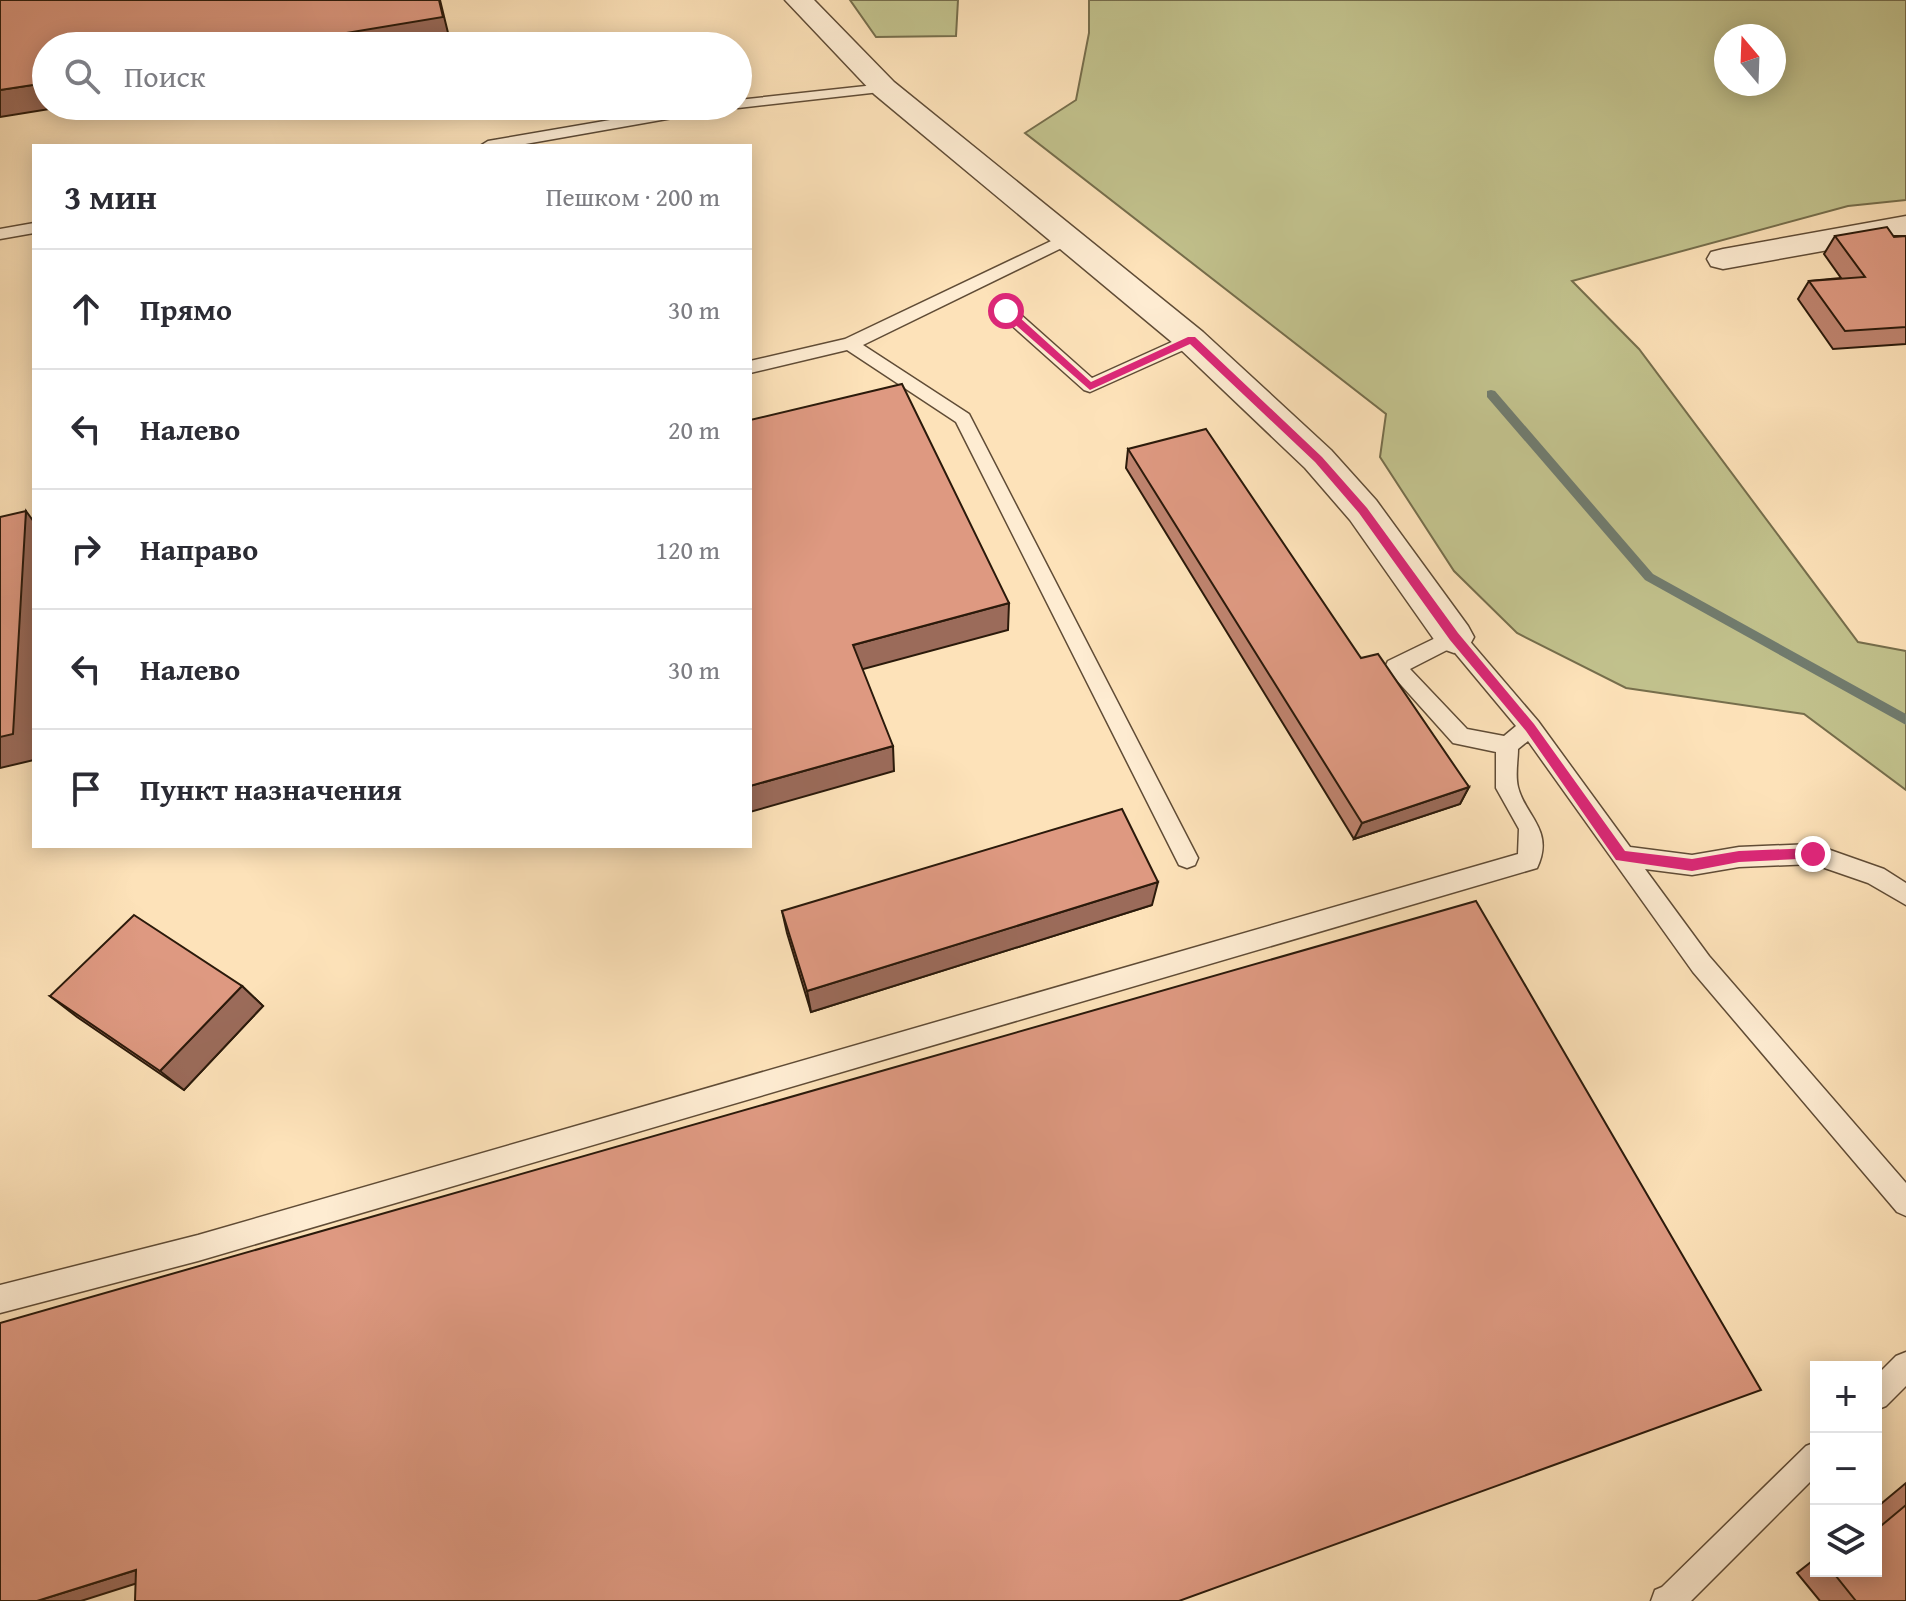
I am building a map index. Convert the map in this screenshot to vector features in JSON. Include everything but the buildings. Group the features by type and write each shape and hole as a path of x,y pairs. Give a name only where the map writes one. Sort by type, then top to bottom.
{"street":[{"path":"799,0 884,88 1191,340 1318,459 1363,510 1454,637"},
{"path":"1723,259 1906,226"}],"lane":[{"path":"752,102 884,88"},
{"path":"500,144 638,120"},
{"path":"0,234 32,228"},
{"path":"752,367 850,344 1068,238"},
{"path":"1006,311 1090,386 1191,340"},
{"path":"850,344 963,418 1187,858"},
{"path":"1530,727 1507,745 1461,737 1395,667 1454,637 1530,727 1701,964 1906,1203"},
{"path":"0,1299 213,1244 1529,861 1530,828 1507,788 1507,745"},
{"path":"1621,856 1692,865 1739,857 1813,854 1876,876 1906,895"},
{"path":"1882,1390 1906,1366"},
{"path":"1671,1600 1810,1462"}],"green space":[{"path":"850,0 958,0 956,36 876,37"},
{"path":"1089,0 1906,0 1906,200 1848,206 1572,281 1639,349 1858,642 1906,651 1906,790 1804,714 1626,688 1517,633 1454,571 1380,457 1386,414 1025,133 1076,100 1089,33"}],"waterway":[{"path":"1491,394 1649,577 1906,720"}],"route":[{"path":"1006,311 1090,386 1191,340 1318,459 1363,510 1454,637 1530,727 1621,856 1692,865 1739,857 1813,854"}]}
